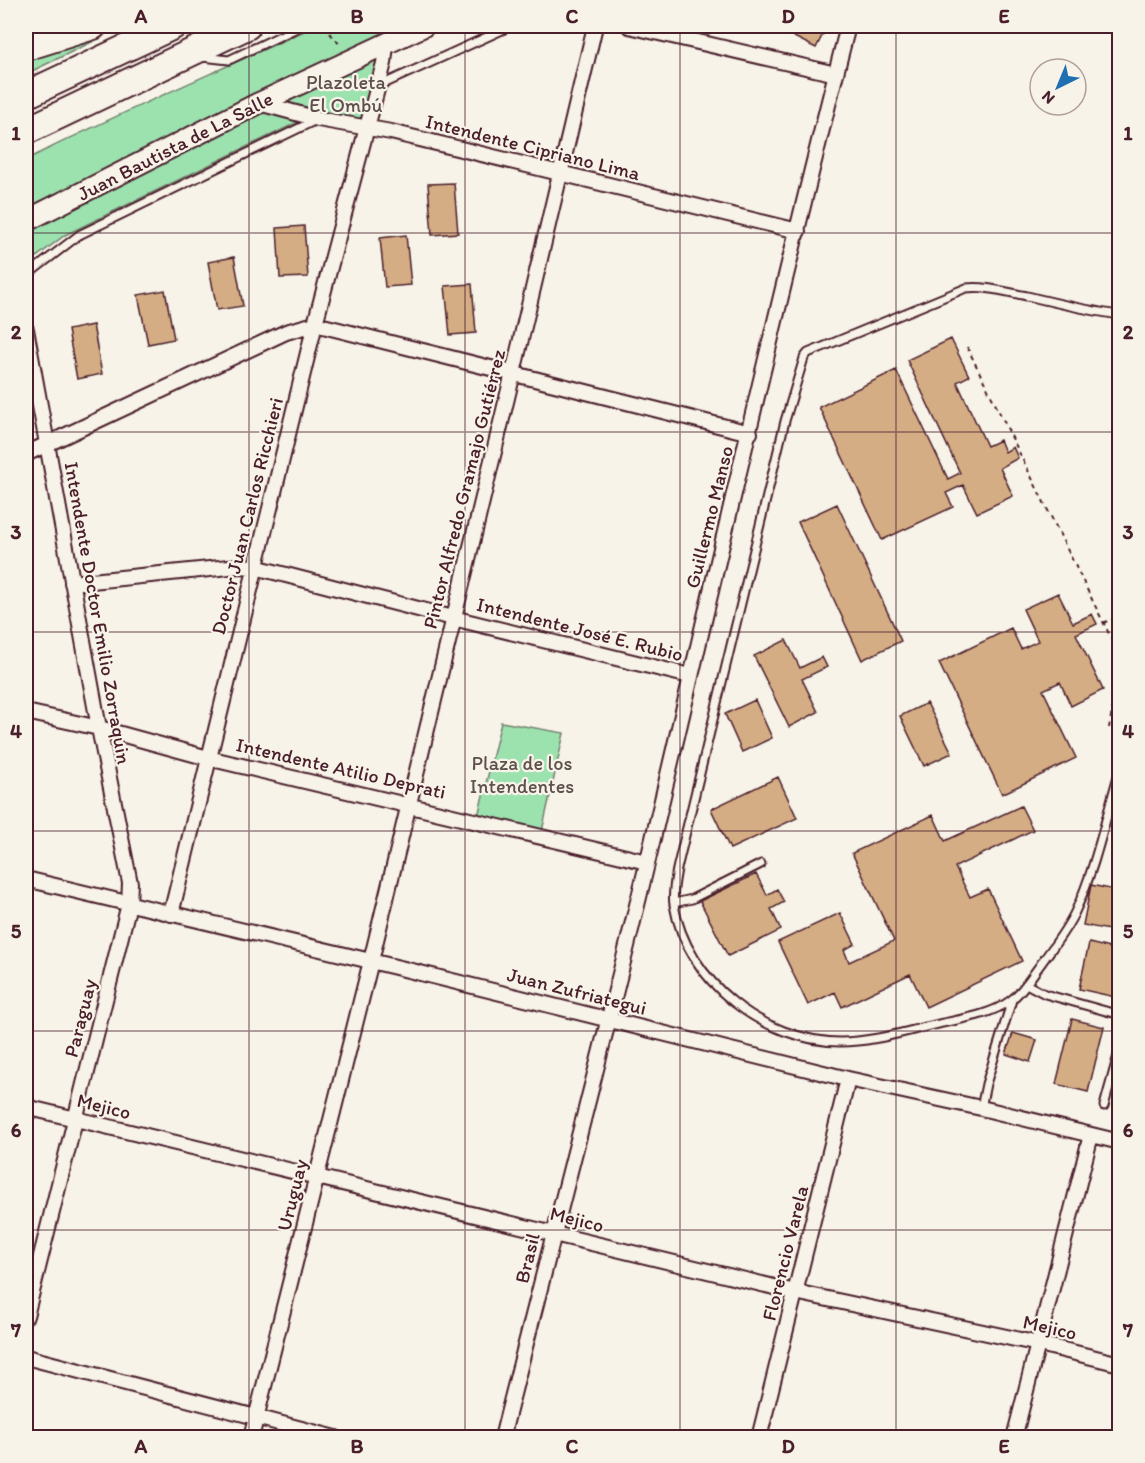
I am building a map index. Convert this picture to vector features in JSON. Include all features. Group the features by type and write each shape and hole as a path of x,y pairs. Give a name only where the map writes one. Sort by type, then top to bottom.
{"highway":[{"path":"26,47 93,26"},
{"path":"26,95 173,26"},
{"path":"29,130 248,26"}],"street":[{"name":"Juan Bautista de La Salle","path":"26,220 259,104 424,26"},
{"name":"Pintor Alfredo Gramajo Gutiérrez","path":"371,961 595,26"},
{"path":"629,26 836,74"},
{"name":"Guillermo Manso","path":"609,1019 690,676 849,26"},
{"name":"Doctor Juan Carlos Ricchieri","path":"171,914 315,324 384,63 386,44"},
{"name":"Intendente Cipriano Lima","path":"259,104 391,132 798,231"},
{"path":"26,454 286,332 315,324 750,433"},
{"name":"Intendente Doctor Emilio Zorraquin","path":"26,328 99,728 130,883 129,904"},
{"name":"Intendente José E. Rubio","path":"72,583 239,566 255,567 690,676"},
{"name":"Intendente Atilio Deprati","path":"26,712 99,728 208,758 647,862"},
{"name":"Juan Zufriategui","path":"26,879 371,961 848,1079 981,1108 1119,1142"},
{"name":"Paraguay","path":"26,1316 129,904"},
{"name":"Uruguay","path":"251,1437 371,961"},
{"name":"Brasil","path":"502,1437 609,1019"},
{"name":"Florencio Varela","path":"759,1437 848,1079"},
{"name":"Mejico","path":"26,1107 795,1292 1039,1344 1119,1364"},
{"path":"1014,1437 1091,1135"},
{"path":"26,1357 336,1437"}],"lane":[{"path":"187,55 229,60 301,26"},
{"path":"377,87 511,26"},
{"path":"26,276 79,235 318,118"},
{"path":"1012,1000 981,1013 861,1041 838,1042 813,1039 762,1021 731,1002 695,959 677,917 674,903 677,869 785,421 800,366 808,352 966,288 999,290 1119,315"},
{"path":"981,1108 986,1084 1012,1000 1026,984 1074,914 1087,883 1119,769"},
{"path":"674,903 692,899 761,864"},
{"path":"1026,984 1045,994 1119,1015"},
{"path":"1104,1106 1119,1048"}],"path":[{"path":"324,26 352,60"},
{"path":"967,347 1119,656"},
{"path":"1103,623 1119,616"},
{"path":"1110,728 1119,665"}],"green space":[{"path":"315,26 406,26 26,213 26,160 133,108"},
{"path":"99,35 100,38 26,74 26,58"},
{"name":"Plazoleta El Ombú","path":"374,57 379,62 361,121 290,103 289,96"},
{"path":"267,111 300,121 65,235 26,265 26,230"},
{"name":"Plaza de los Intendentes","path":"501,722 564,733 542,831 478,816"}],"building":[{"path":"795,26 827,26 816,48 790,35"},
{"path":"454,183 458,233 432,235 428,184"},
{"path":"304,226 308,277 280,278 277,228"},
{"path":"406,235 411,285 385,287 380,238"},
{"path":"234,257 243,306 217,310 208,262"},
{"path":"472,284 476,333 450,335 445,286"},
{"path":"165,290 174,339 148,344 138,295"},
{"path":"93,325 102,374 77,379 68,330"},
{"path":"951,339 969,376 957,382 987,446 1000,440 1005,452 1013,447 1018,458 1000,468 1013,496 977,513 963,485 946,493 953,507 882,540 819,407 896,370 948,479 960,473 907,360"},
{"path":"837,504 901,641 862,660 798,522"},
{"path":"1058,593 1073,623 1092,614 1097,624 1076,634 1103,690 1071,706 1060,682 1043,690 1076,758 1002,794 939,663 1011,628 1021,649 1038,641 1023,609"},
{"path":"786,640 800,668 822,657 827,667 802,679 818,712 789,727 754,656"},
{"path":"755,700 772,738 742,752 725,714"},
{"path":"927,703 952,753 924,766 900,716"},
{"path":"778,777 797,818 730,849 711,809"},
{"path":"1021,806 1033,830 955,867 970,897 988,889 1022,961 926,1007 910,974 842,1007 835,992 808,1005 778,942 840,913 855,944 844,950 849,962 894,941 852,853 933,815 945,841"},
{"path":"756,874 767,895 777,889 784,902 771,909 781,930 728,956 700,901"},
{"path":"1091,885 1120,891 1120,909 1114,931 1083,925"},
{"path":"1089,943 1118,950 1115,967 1120,968 1120,998 1079,989"},
{"path":"1072,1019 1104,1027 1088,1092 1056,1084"},
{"path":"1013,1033 1037,1040 1030,1062 1006,1054"}]}
